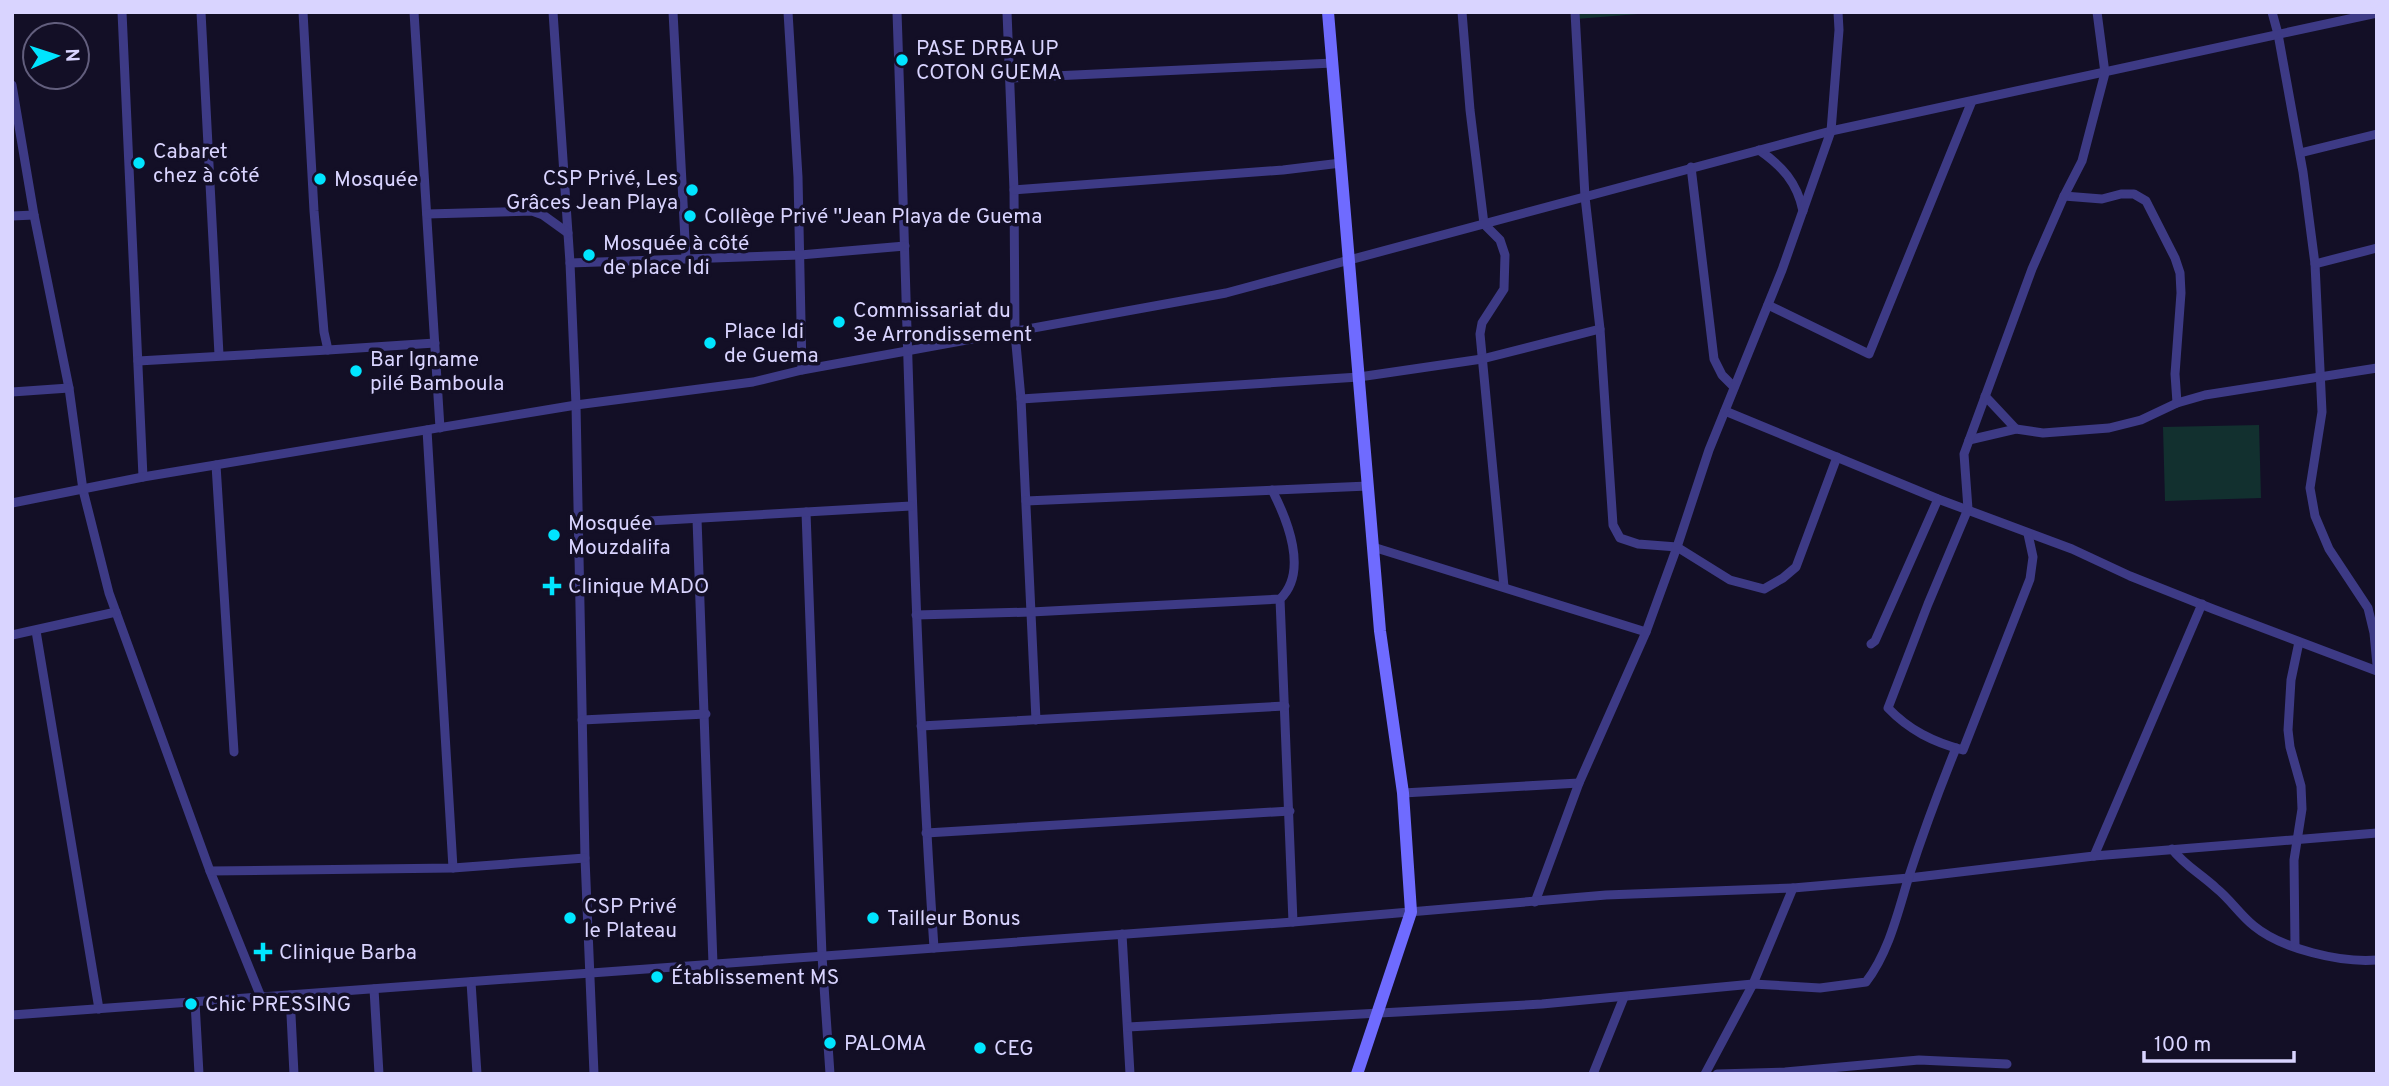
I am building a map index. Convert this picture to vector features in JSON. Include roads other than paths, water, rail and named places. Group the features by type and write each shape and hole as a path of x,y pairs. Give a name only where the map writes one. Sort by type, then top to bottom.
{"street":[{"path":"122,12 144,477"},
{"path":"201,12 219,355"},
{"path":"303,12 314,211 324,332 328,349"},
{"path":"414,12 440,428"},
{"path":"553,12 570,263 576,405 585,858 594,1074"},
{"path":"673,12 686,259"},
{"path":"788,12 798,177 802,370"},
{"path":"897,12 911,506 934,948"},
{"path":"1007,12 1014,190 1015,333 1021,400 1036,720"},
{"path":"1328,12 1380,631 1404,793 1411,912 1357,1074"},
{"path":"1462,12 1483,224 1500,240 1505,255 1504,289 1482,323 1480,334 1504,587"},
{"path":"1575,12 1585,197 1600,329 1613,525 1620,538 1638,544 1678,547 1730,580 1764,589 1796,567 1837,457"},
{"path":"1535,902 1579,783 1646,632 1678,547 1709,450 1768,305 1831,131 1839,12"},
{"path":"2028,534 2033,557 2030,579 1963,750 1928,739 1900,721 1888,708 1968,509 1964,454 2032,268 2082,161 2105,73 2096,12"},
{"path":"2272,12 2300,153 2315,264 2322,378 2322,412 2311,488 2315,516 2329,549 2368,608 2377,665"},
{"path":"12,503 144,477 576,405 753,382 802,370 1226,293 1831,131 2377,13"},
{"path":"1010,78 1333,63"},
{"path":"12,86 34,215 69,388 83,490 116,612 210,872 261,997"},
{"path":"1768,305 1869,354 1972,101"},
{"path":"2300,153 2377,134"},
{"path":"1759,150 1779,164 1791,178 1803,211"},
{"path":"1014,190 1283,170 1341,163"},
{"path":"1690,167 1714,359 1722,375 1734,387"},
{"path":"2064,196 2102,199 2134,194 2146,201 2180,273 2176,403"},
{"path":"427,214 532,211 543,215 568,233"},
{"path":"12,216 34,215"},
{"path":"570,263 800,255 905,246"},
{"path":"2315,264 2377,248"},
{"path":"1021,400 1359,377 1482,359 1600,329"},
{"path":"138,360 435,344"},
{"path":"1969,440 2016,429 2043,433 2109,428 2141,420 2176,403 2231,391 2377,368"},
{"path":"12,392 69,388"},
{"path":"1985,396 2016,429"},
{"path":"1725,411 1938,499 2072,549 2130,576 2377,671"},
{"path":"427,430 453,868"},
{"path":"216,465 234,751"},
{"path":"1026,501 1368,486"},
{"path":"1272,490 1286,521 1294,566 1292,584 1280,599 1293,922"},
{"path":"1871,644 1875,641 1938,499"},
{"path":"578,525 911,506"},
{"path":"806,513 822,956 830,1074"},
{"path":"697,519 713,964"},
{"path":"1373,547 1646,632"},
{"path":"916,615 1280,599"},
{"path":"2094,856 2202,604"},
{"path":"12,635 116,612"},
{"path":"36,631 99,1009"},
{"path":"2295,946 2293,879 2296,839 2302,809 2301,786 2288,730 2291,680 2299,642"},
{"path":"921,726 1285,706"},
{"path":"582,720 706,714"},
{"path":"1128,1027 1624,997 1753,984 1820,988 1866,982 1879,961 1899,912 1956,748"},
{"path":"1404,793 1579,783"},
{"path":"926,833 1290,811"},
{"path":"12,1015 1293,922 1632,894 1793,888 1909,878 2094,856 2377,833"},
{"path":"2172,849 2182,863 2217,888 2252,925 2267,935 2314,953 2364,961 2377,960"},
{"path":"210,872 453,868 585,858"},
{"path":"1705,1074 1753,984 1793,888"},
{"path":"1122,934 1130,1074"},
{"path":"471,982 477,1074"},
{"path":"374,989 379,1074"},
{"path":"290,995 294,1074"},
{"path":"1593,1074 1624,997"},
{"path":"195,1002 199,1074"},
{"path":"1717,1074 1785,1072 1919,1060 2007,1064"}],"place":[{"name":"PASE DRBA UP COTON GUEMA","path":"902,60"},
{"name":"Cabaret chez à côté","path":"139,163"},
{"name":"Mosquée","path":"320,179"},
{"name":"CSP Privé, Les Grâces Jean Playa","path":"692,190"},
{"name":"Collège Privé ''Jean Playa de Guema","path":"690,216"},
{"name":"Mosquée à côté de place Idi","path":"589,255"},
{"name":"Commissariat du 3e Arrondissement","path":"839,322"},
{"name":"Place Idi de Guema","path":"710,343"},
{"name":"Bar Igname pilé Bamboula","path":"356,371"},
{"name":"Mosquée Mouzdalifa","path":"554,535"},
{"name":"Clinique MADO","path":"552,586"},
{"name":"CSP Privé le Plateau","path":"570,918"},
{"name":"Tailleur Bonus","path":"873,918"},
{"name":"Clinique Barba","path":"263,952"},
{"name":"Établissement MS","path":"657,977"},
{"name":"Chic PRESSING","path":"191,1004"},
{"name":"PALOMA","path":"830,1043"},
{"name":"CEG","path":"980,1048"}]}
